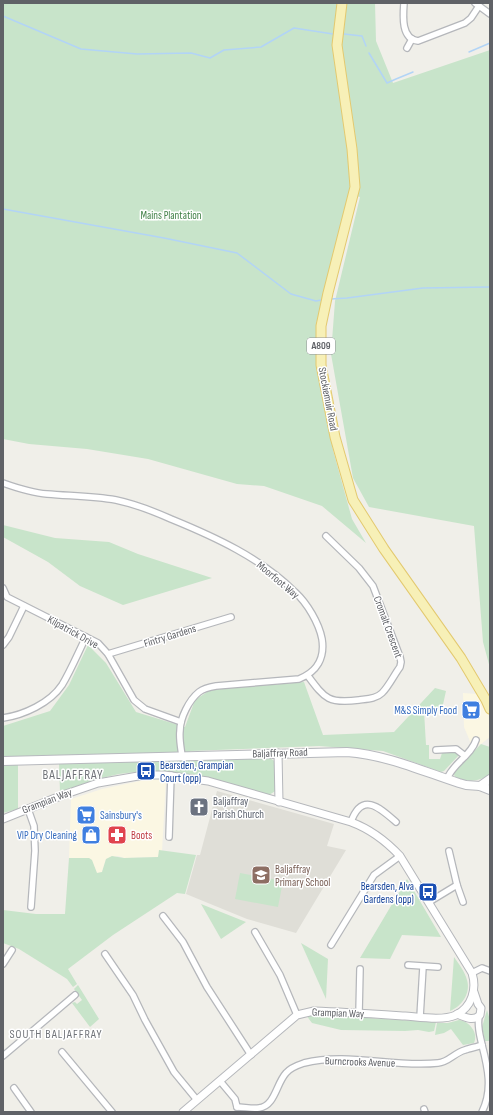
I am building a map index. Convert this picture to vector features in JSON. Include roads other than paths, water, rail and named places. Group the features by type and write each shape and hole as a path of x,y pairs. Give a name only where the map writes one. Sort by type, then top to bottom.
{"main road":[{"name":"Stockiemuir Road","path":"342,3 337,45 352,149 355,187 321,326 320,365 334,430 353,500 384,549 461,658 490,709"},
{"name":"Baljaffray Road","path":"3,761 278,753 362,753 392,759 447,779 466,785 480,786 490,790"},
{"path":"480,786 490,779"}],"street":[{"path":"404,3 404,20 406,31 412,39 421,40 460,26 471,18 477,4 490,14"},
{"path":"407,48 412,39"},
{"name":"Moorfoot Way","path":"3,483 46,494 86,496 118,500 151,511 221,541 263,566 296,592 314,617 322,638 321,658 316,669 308,676"},
{"name":"Cromalt Crescent","path":"308,676 321,694 331,700 339,702 372,699 382,693 400,667 401,662 373,586 360,568 326,536"},
{"name":"Kilpatrick Drive","path":"3,588 5,598 98,643 108,654 134,700 141,706 181,722"},
{"path":"3,645 9,637 24,606"},
{"name":"Fintry Gardens","path":"108,654 231,617"},
{"path":"3,718 26,712 46,701 61,686 86,637"},
{"path":"182,756 180,731 181,722 193,698 199,692 216,686 299,680 308,676"},
{"path":"447,779 452,770 474,747 476,740"},
{"path":"436,750 456,749 465,756"},
{"path":"278,753 280,802"},
{"name":"Grampian Way","path":"3,819 98,783 144,775 172,775 208,781 350,822 371,832 384,841 400,856 472,973 475,984 474,992 467,1006 457,1014 444,1018 314,1011 297,1015 252,1055 183,1112"},
{"path":"169,836 172,775"},
{"path":"350,822 357,809 362,805 372,805 378,807 396,822"},
{"path":"28,809 34,826 35,850 31,907"},
{"path":"449,851 457,885 463,902"},
{"path":"332,945 374,875 400,856"},
{"path":"429,902 457,885"},
{"path":"163,916 184,942 207,987 252,1055"},
{"path":"255,932 280,974 297,1015"},
{"path":"3,964 12,950"},
{"path":"105,954 133,996 174,1072 197,1100"},
{"path":"408,966 438,967"},
{"path":"420,1017 423,966"},
{"path":"472,973 482,968 490,971"},
{"path":"359,1013 360,969"},
{"name":"Grampian Way","path":"457,1014 473,1018 482,1010 478,1004 474,992"},
{"path":"3,1056 75,995"},
{"path":"478,1004 472,1002 467,1006 465,1014 473,1018 477,1026 488,1069 490,1085 486,1104 482,1112"},
{"name":"Burncrooks Avenue","path":"220,1081 234,1099 236,1109 259,1108 271,1100 286,1073 292,1068 303,1064 314,1061 337,1060 383,1063 437,1063 448,1061 465,1050 482,1046"},
{"path":"62,1052 112,1112"},
{"path":"14,1088 31,1112"}],"waterway":[{"path":"3,16 81,49 137,54 191,53 210,58 224,50 261,47 294,28 333,34"},
{"path":"344,34 362,36 366,46"},
{"path":"469,52 490,43"},
{"path":"369,53 387,83 413,72"},
{"path":"3,209 164,238 237,253 291,294 316,301 321,300"},
{"path":"331,299 423,288 490,287"}],"place":[{"name":"M&S Simply Food","path":"471,710"},
{"name":"Bearsden, Grampian Court (opp)","path":"146,771"},
{"name":"Baljaffray Parish Church","path":"199,807"},
{"name":"Sainsbury's","path":"86,815"},
{"name":"VIP Dry Cleaning","path":"91,835"},
{"name":"Boots","path":"117,835"},
{"name":"Baljaffray Primary School","path":"261,875"},
{"name":"Bearsden, Alva Gardens (opp)","path":"428,892"}],"district":[{"name":"BALJAFFRAY","path":"73,775"},
{"name":"SOUTH BALJAFFRAY","path":"56,1034"}],"park label":[{"name":"Mains Plantation","path":"171,215"}]}
